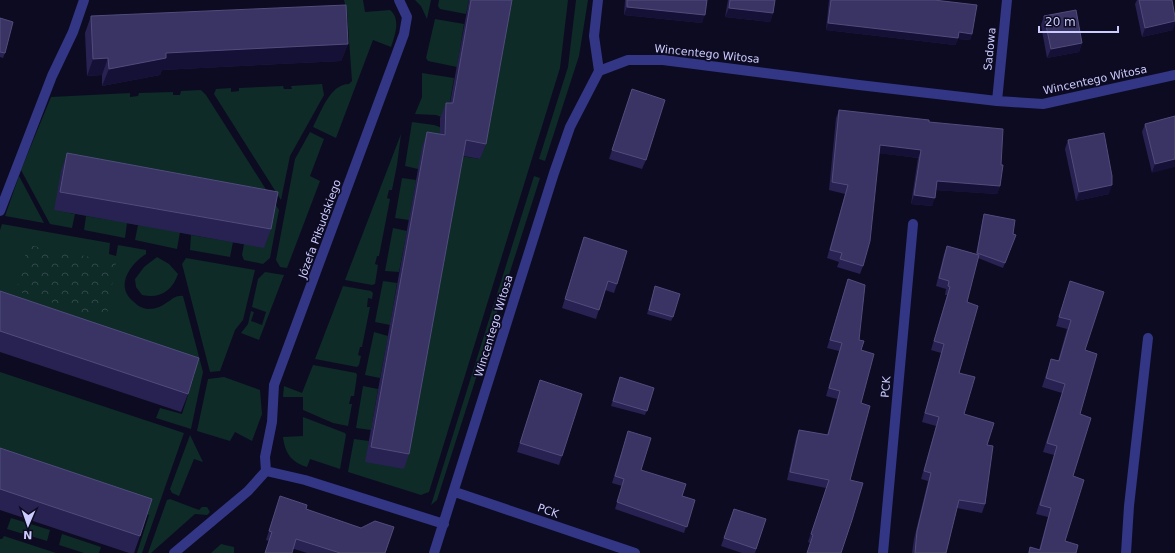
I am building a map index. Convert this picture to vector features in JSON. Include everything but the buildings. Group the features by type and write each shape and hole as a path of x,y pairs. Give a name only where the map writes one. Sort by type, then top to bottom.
{"street":[{"path":"0,211 52,76 73,32 84,0"},
{"name":"Józefa Piłsudskiego","path":"266,471 265,456 272,422 274,386 404,34 407,17 399,0"},
{"path":"598,0 594,36 599,71"},
{"name":"Sadowa","path":"997,101 1007,0"},
{"name":"Wincentego Witosa","path":"434,553 455,492 554,173 570,127 599,71 628,60 663,60 997,101 1043,104 1175,75"},
{"name":"PCK","path":"883,553 912,224"},
{"path":"1126,553 1129,506 1148,338"},
{"path":"174,553 248,490 266,471 304,480 444,524"},
{"name":"PCK","path":"455,492 634,553"}],"green space":[{"path":"344,0 363,0 365,12 390,10 395,18 396,27 391,47 373,40 336,138 313,127 331,94 342,85 349,84 352,81 347,12"},
{"path":"415,0 431,0 427,19 421,6"},
{"path":"439,0 469,0 466,14 440,9 438,6"},
{"path":"509,0 568,0 560,68 429,492 421,495 348,472 354,439 369,441 366,462 460,156 480,159"},
{"path":"576,0 588,0 579,56 545,161 539,159 568,67"},
{"path":"435,19 464,24 457,67 428,61 426,58"},
{"path":"422,73 454,78 447,119 436,115 415,114 422,97"},
{"path":"322,84 324,95 290,156 281,200 214,94 216,89 231,88 231,92 239,91 239,88 283,86 284,89 292,89 291,86"},
{"path":"201,90 206,95 279,210 270,258 263,264 244,260 242,255 244,244 54,210 75,214 72,228 50,224 21,170 51,97 130,93 130,97 138,96 139,93 173,92 173,95 180,95 181,91"},
{"path":"412,122 434,125 445,129 418,169 405,166"},
{"path":"310,132 324,139 310,176 320,181 287,268 280,267 276,260 295,159"},
{"path":"401,134 392,190 389,190 387,198 390,199 379,256 377,256 375,264 378,265 375,284 372,285 345,280"},
{"path":"19,176 44,223 5,216"},
{"path":"534,176 540,178 437,500 431,505"},
{"path":"402,178 416,180 409,220 395,218"},
{"path":"86,216 127,223 125,238 84,230"},
{"path":"2,224 110,243 109,254 116,256 118,245 146,250 146,254 140,258 126,276 125,290 128,296 140,307 147,309 154,309 164,305 175,297 183,296 203,372 191,429 156,418 160,408 182,414 195,373 0,306 0,230"},
{"path":"138,225 180,232 177,249 135,240"},
{"path":"393,228 407,231 399,272 385,271"},
{"path":"191,235 233,242 230,257 190,250"},
{"path":"28,245 116,262 106,320 16,291"},
{"path":"157,257 169,264 178,274 169,289 160,295 142,295 136,287 135,279 144,267"},
{"path":"186,258 255,270 243,320 235,330 220,371 210,372 182,264"},
{"path":"265,272 284,275 259,340 241,333 248,324 251,311 254,312 251,321 262,325 266,312 252,307 258,279"},
{"path":"383,281 397,283 390,325 375,322"},
{"path":"343,286 371,291 373,293 372,299 368,298 367,307 370,307 362,347 360,347 358,355 361,356 357,367 315,359"},
{"path":"374,332 388,336 380,378 365,375"},
{"path":"313,365 356,373 354,396 351,396 349,404 352,404 348,426 333,423 303,410 303,397 283,397 284,386 302,393"},
{"path":"0,372 184,433 142,553 137,553 149,515 0,467"},
{"path":"224,377 260,390 262,414 252,441 235,432 230,441 197,431 208,379"},
{"path":"363,386 378,389 371,430 356,428"},
{"path":"303,417 345,433 346,435 340,469 310,459 307,467 293,460 287,452 283,437 303,436"},
{"path":"190,435 203,462 194,459 179,496 172,493 170,489"},
{"path":"170,499 199,510 202,507 207,507 210,512 207,515 195,514 151,553 148,553 167,500"},
{"path":"11,518 50,530 47,541 7,529"},
{"path":"62,534 101,547 99,553 84,553 59,545"},
{"path":"4,536 56,553 0,553 0,539"},
{"path":"221,544 234,547 234,553 211,553"}]}
